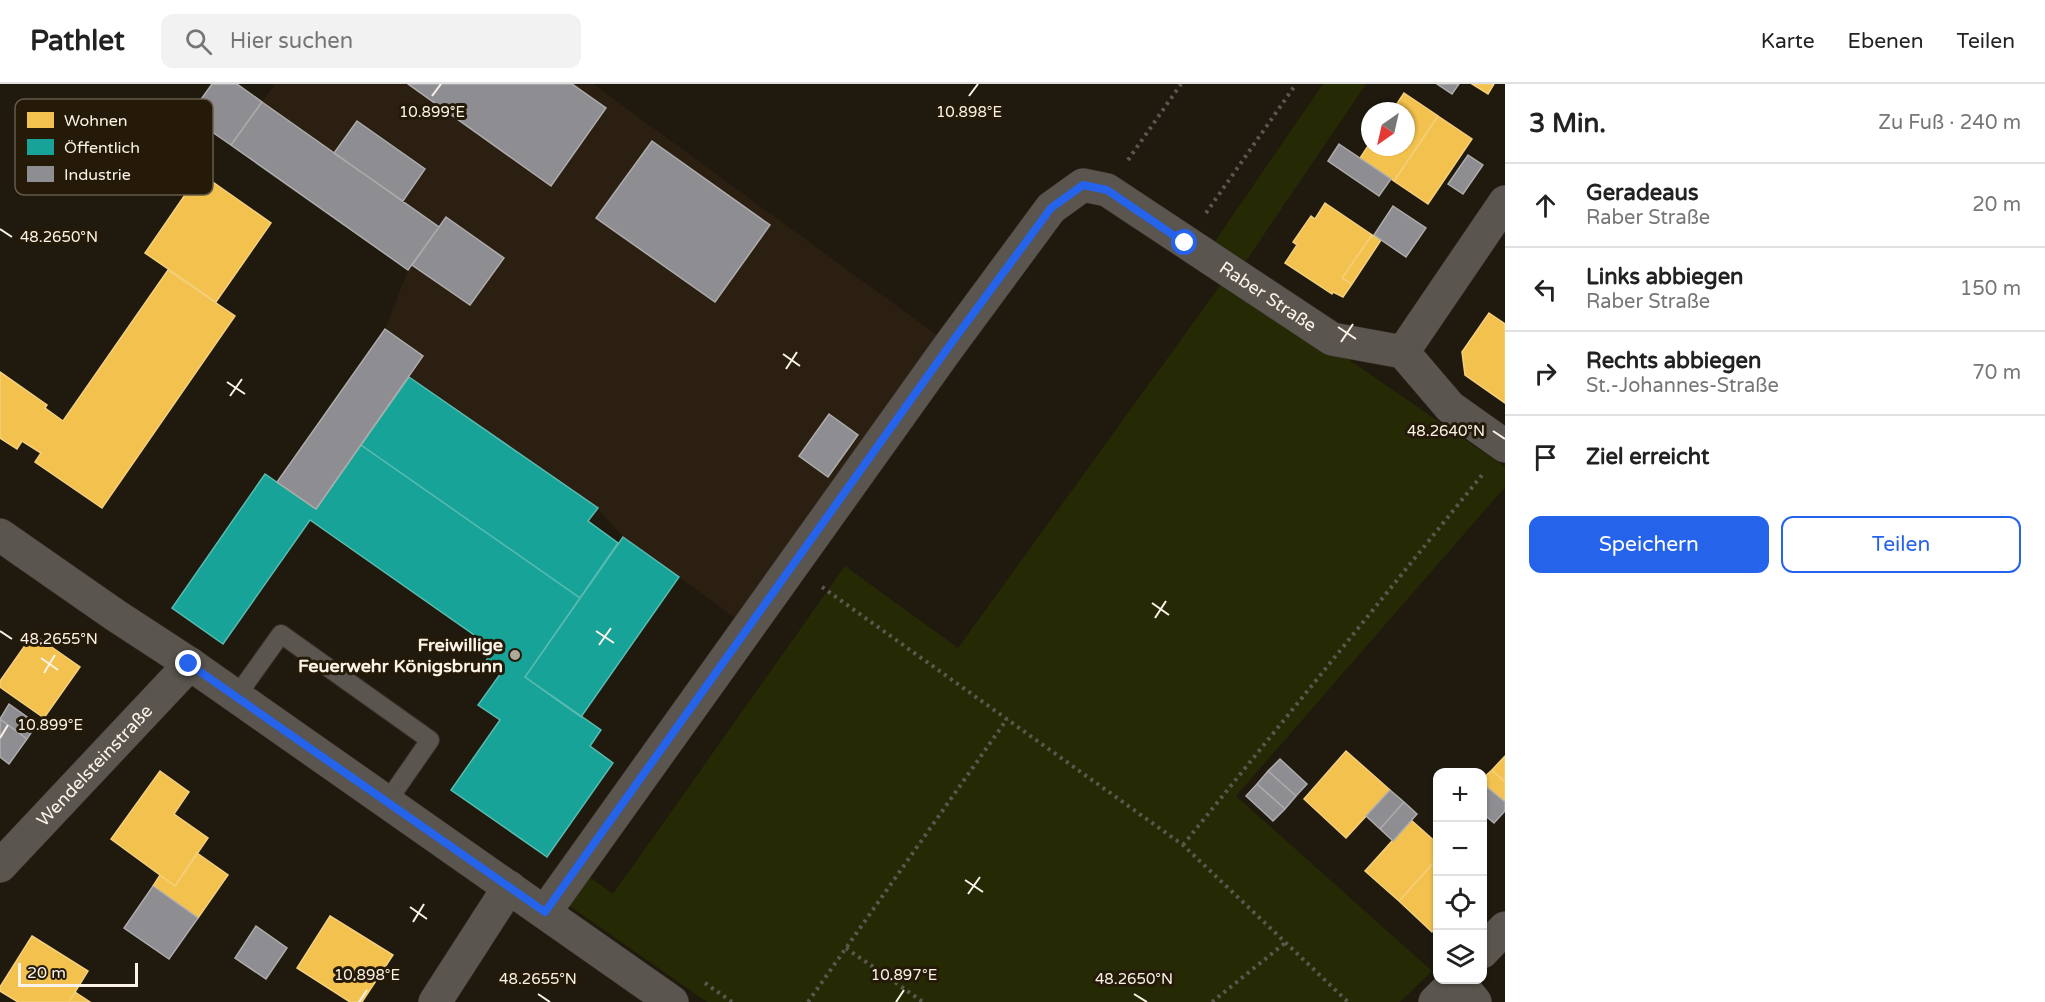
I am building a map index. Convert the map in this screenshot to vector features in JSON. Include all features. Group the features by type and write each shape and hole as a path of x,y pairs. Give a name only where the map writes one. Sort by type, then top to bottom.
{"street":[{"path":"545,912 947,349 1051,208 1083,185 1107,190"},
{"name":"Raber Straße","path":"1107,190 1332,339 1403,352"},
{"path":"1504,446 1449,407 1403,352 1505,202"},
{"path":"0,535 189,664 672,1002"},
{"name":"Wendelsteinstraße","path":"0,867 189,664"},
{"path":"435,1002 509,887"},
{"path":"1487,947 1505,928"},
{"path":"1435,1002 1453,984"},
{"path":"1460,984 1475,1002"}],"lane":[{"path":"236,697 281,634 430,741 387,802"}],"path":[{"path":"1107,190 1181,84"},
{"path":"1185,243 1296,84"},
{"path":"1183,845 1504,446"},
{"path":"793,566 1183,845 1348,1002"},
{"path":"808,1002 1007,719"},
{"path":"1212,1002 1285,943"},
{"path":"846,948 923,1002"}],"shaded area":[{"path":"275,84 593,84 938,336 847,461 737,619 623,537 597,508 409,377 423,356 385,329 408,270 439,227 262,102"}],"green space":[{"path":"1323,84 1366,84 1246,261 1213,244"},
{"path":"1227,276 1505,467 1505,487 1236,796 1432,971 1400,1002 707,1002 561,900 581,871 613,894 845,566 958,648"}],"building: Wohnen":[{"path":"1472,84 1494,84 1488,94"},
{"path":"1404,93 1438,116 1415,150 1415,102 1398,102"},
{"path":"1438,116 1472,139 1428,204 1394,181 1411,156 1415,156 1415,150"},
{"path":"1361,156 1411,156 1394,181 1360,158"},
{"path":"213,182 271,223 216,302 145,253 185,195 213,195"},
{"path":"1325,203 1372,235 1342,278 1352,284 1343,297 1333,292 1332,294 1285,263 1297,245 1293,242 1311,216 1315,219"},
{"path":"1372,235 1381,240 1352,284 1342,278"},
{"path":"168,270 235,316 102,508 35,462 41,453 22,441 17,449 0,438 0,372 47,405 45,408 63,421"},
{"path":"1489,313 1505,324 1505,403 1465,375 1462,352"},
{"path":"33,634 80,667 44,718 0,687 0,681"},
{"path":"1346,751 1390,790 1346,838 1304,799"},
{"path":"1505,756 1505,782 1492,770"},
{"path":"1492,770 1505,782 1505,802 1487,787 1487,774"},
{"path":"160,771 189,792 174,814 208,838 175,886 111,839"},
{"path":"1411,820 1433,840 1433,864 1399,901 1365,871"},
{"path":"197,853 228,875 198,918 153,886 160,875 175,886"},
{"path":"1433,864 1433,931 1399,901"},
{"path":"330,916 393,955 362,1002 350,1002 297,968"},
{"path":"32,936 88,971 69,1002 18,1002 0,991 0,987"},
{"path":"75,992 90,1002 69,1002"}],"building: Öffentlich":[{"path":"409,377 598,508 588,521 618,543 580,598 361,445"},
{"name":"Freiwillige Feuerwehr Königsbrunn","path":"361,445 580,598 525,677 601,730 590,746 613,763 547,857 451,790 500,720 478,705 501,673 485,662 494,649 310,520 223,644 172,608 265,474 316,509"},
{"path":"623,537 679,577 581,717 525,677"}],"building: Industrie":[{"path":"212,84 237,84 262,102 231,145 213,133 213,99 201,99"},
{"path":"408,84 572,84 606,108 551,186"},
{"path":"1437,84 1459,84 1452,94"},
{"path":"262,102 439,227 408,270 231,145"},
{"path":"357,121 425,169 403,201 334,153"},
{"path":"652,141 770,225 715,302 596,218"},
{"path":"1339,144 1391,179 1379,196 1328,161"},
{"path":"1468,155 1483,165 1463,194 1448,184"},
{"path":"1393,206 1426,228 1406,257 1374,235"},
{"path":"446,217 504,258 470,305 412,265"},
{"path":"385,329 423,356 316,509 277,482"},
{"path":"829,414 858,435 828,477 799,456"},
{"path":"9,704 37,724 27,739 0,719"},
{"path":"0,719 27,739 9,764 0,757"},
{"path":"1280,759 1307,784 1296,796 1268,771"},
{"path":"1268,771 1296,796 1285,809 1257,784"},
{"path":"1257,784 1285,809 1273,821 1246,796"},
{"path":"1487,787 1505,802 1505,811 1494,823 1487,817"},
{"path":"1390,790 1404,802 1380,829 1366,816"},
{"path":"1404,802 1417,814 1393,841 1380,829"},
{"path":"153,886 198,918 169,959 124,928"},
{"path":"256,926 287,948 266,979 235,958"}],"place":[{"name":"Freiwillige Feuerwehr Königsbrunn","path":"515,655"}],"route":[{"path":"189,664 545,912 947,349 1051,208 1083,185 1107,190 1185,243"}]}
